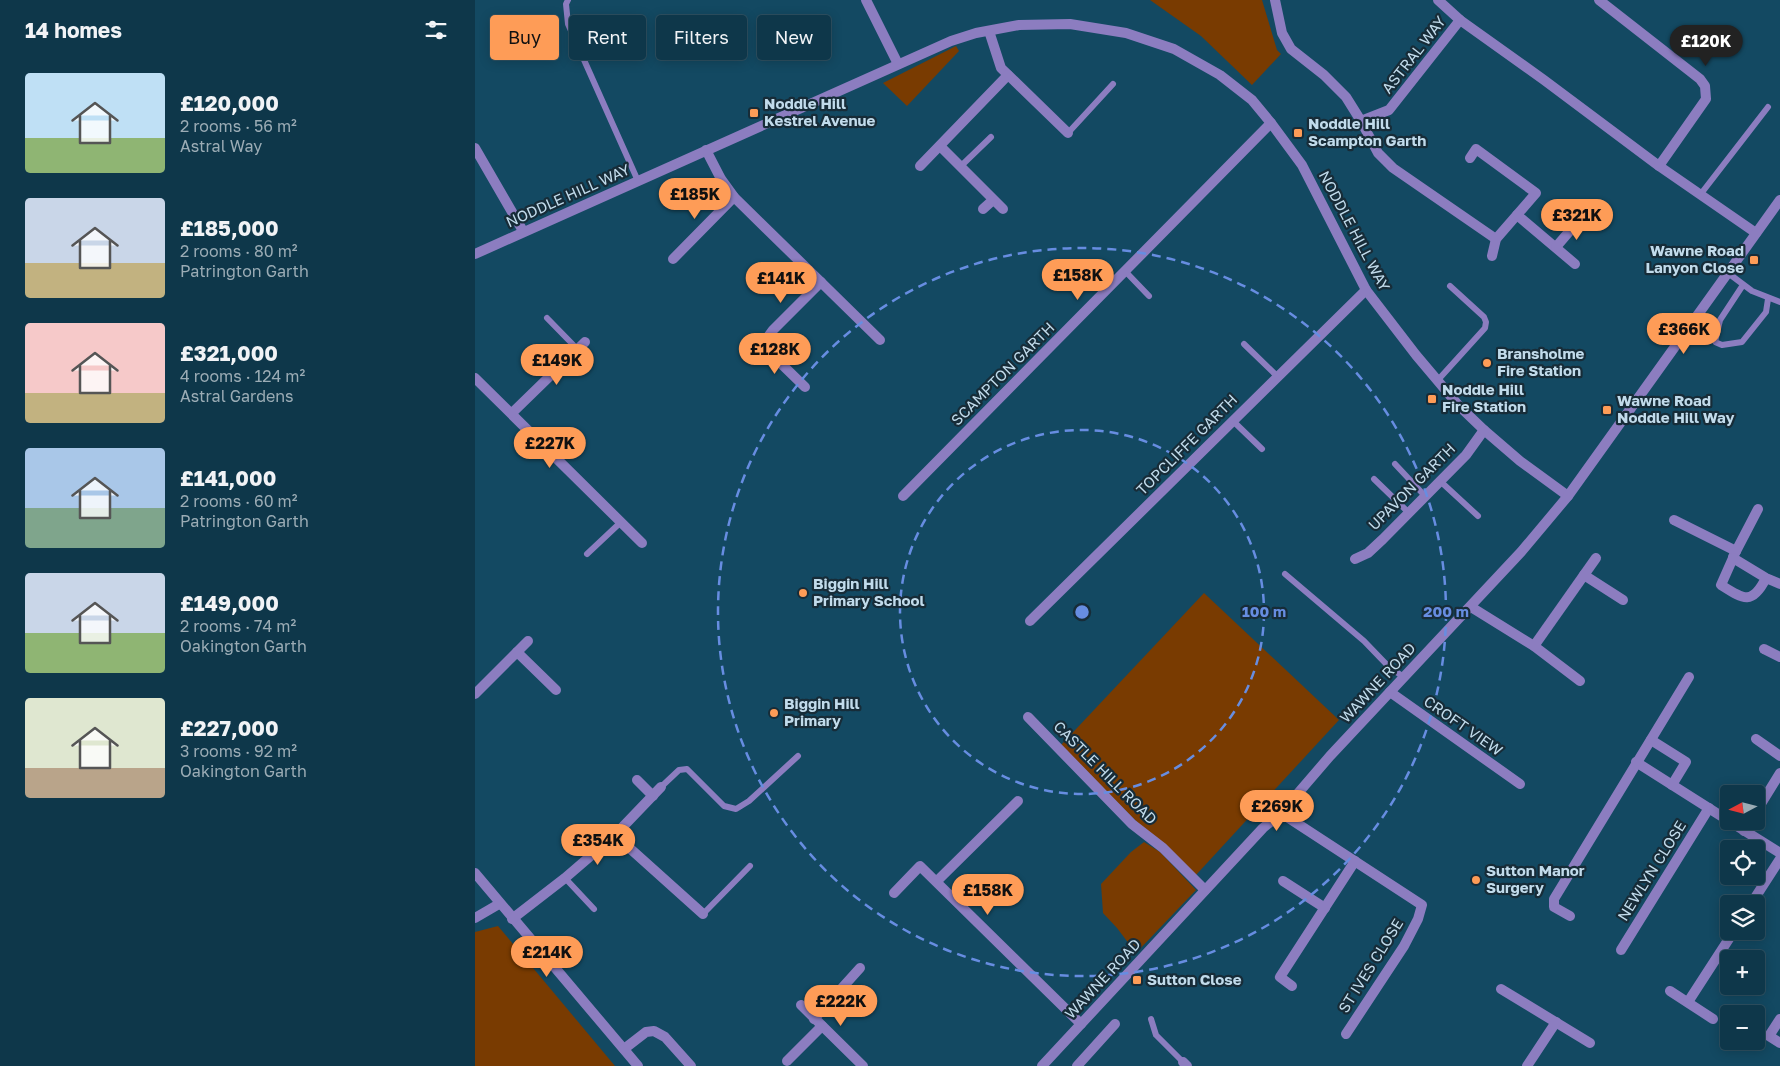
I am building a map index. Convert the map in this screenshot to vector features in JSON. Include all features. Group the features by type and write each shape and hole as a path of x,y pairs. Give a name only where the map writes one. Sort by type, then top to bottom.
{"street":[{"path":"866,0 898,64"},
{"path":"1275,0 1282,33 1291,49 1324,75 1346,97 1378,153 1393,168 1496,239"},
{"path":"1438,0 1460,20"},
{"path":"1599,0 1700,79 1705,86 1706,99 1659,166"},
{"name":"ASTRAL WAY","path":"1361,121 1389,110 1460,20 1659,166 1756,233"},
{"name":"NODDLE HILL WAY","path":"475,254 898,64 976,32 1019,25 1071,24 1126,33 1174,49 1220,75 1252,100 1302,165 1366,290 1416,356 1459,406 1485,430 1520,461 1568,496"},
{"path":"989,31 1001,68 1068,133"},
{"path":"920,166 1008,76"},
{"name":"SCAMPTON GARTH","path":"903,496 1271,123"},
{"path":"940,146 1003,209"},
{"path":"475,148 523,232"},
{"path":"1470,158 1477,149 1536,193 1496,239 1492,256"},
{"path":"706,150 721,179 734,197 879,340"},
{"path":"673,259 734,197"},
{"path":"983,209 993,200"},
{"name":"WAWNE ROAD","path":"1042,1066 1263,828 1281,813 1390,692 1521,552 1568,496 1780,200"},
{"path":"1517,216 1575,264"},
{"path":"1556,247 1580,219"},
{"path":"805,387 762,344 773,330 821,282"},
{"name":"TOPCLIFFE GARTH","path":"1030,621 1366,290"},
{"path":"512,413 585,342"},
{"path":"475,378 642,543"},
{"name":"UPAVON GARTH","path":"1355,559 1368,552 1425,496 1466,455 1485,430"},
{"path":"1758,509 1734,554 1721,585 1741,598 1750,598 1760,591 1766,578"},
{"path":"1674,520 1734,554 1766,578 1780,584"},
{"path":"1534,646 1596,558"},
{"path":"1584,575 1623,600"},
{"path":"1471,607 1534,646 1580,681"},
{"path":"475,694 528,641"},
{"path":"1764,649 1780,657"},
{"path":"517,652 556,690"},
{"path":"1570,916 1554,907 1554,898 1689,677"},
{"name":"CROFT VIEW","path":"1390,692 1520,784"},
{"name":"CASTLE HILL ROAD","path":"1028,717 1132,824 1163,848 1205,890"},
{"path":"1756,739 1780,756"},
{"path":"1651,740 1686,762 1672,785"},
{"path":"1636,762 1720,815"},
{"path":"1765,797 1780,773"},
{"path":"637,780 653,796"},
{"path":"513,919 615,835 661,787"},
{"path":"937,881 1018,801"},
{"name":"NEWLYN CLOSE","path":"1621,950 1709,808"},
{"name":"ST IVES CLOSE","path":"1281,813 1422,905 1418,919 1404,946 1345,1034"},
{"path":"1744,831 1780,853"},
{"path":"615,835 703,914"},
{"path":"1757,895 1780,859"},
{"path":"1292,986 1280,977 1355,861"},
{"path":"894,893 920,866 1081,1024"},
{"path":"475,873 499,904 639,1066"},
{"path":"1283,880 1325,908"},
{"path":"475,918 499,904"},
{"path":"1688,1002 1728,940"},
{"path":"787,1061 861,968"},
{"path":"1501,989 1590,1043"},
{"path":"1669,991 1713,1019"},
{"path":"801,1005 863,1066"},
{"path":"1780,1019 1769,1036 1780,1043"},
{"path":"1527,1066 1556,1022"},
{"path":"1077,1066 1115,1024"},
{"path":"624,1049 646,1032 655,1031 665,1037 691,1066"}],"lane":[{"path":"568,0 566,4 569,24 638,181"},
{"path":"1068,133 1113,84"},
{"path":"1701,195 1767,107"},
{"path":"961,166 991,137"},
{"path":"1125,271 1149,296"},
{"path":"1728,273 1752,291 1768,299 1780,302"},
{"path":"1743,284 1720,320 1715,342 1722,345 1742,342 1766,312 1768,299"},
{"path":"1438,380 1485,328 1486,322 1484,317 1450,286"},
{"path":"547,318 587,359"},
{"path":"1244,344 1278,377"},
{"path":"1233,421 1262,449"},
{"path":"1395,464 1425,496"},
{"path":"1374,479 1408,512"},
{"path":"1440,481 1478,516"},
{"path":"587,554 621,522"},
{"path":"1285,574 1364,642 1390,668 1404,677"},
{"path":"661,787 679,770 687,769 725,806 736,809 749,801 798,756"},
{"path":"703,914 750,866"},
{"path":"565,878 595,909"},
{"path":"1151,1019 1156,1035 1185,1064"}],"shaded area":[{"path":"1150,0 1262,0 1277,50 1281,54 1252,85 1201,36"},
{"path":"956,46 959,51 907,106 883,83"},
{"path":"1204,593 1339,720 1196,875 1136,821 1061,745"},
{"path":"1144,842 1160,852 1196,890 1136,953 1103,913 1101,884 1131,852"},
{"path":"498,926 615,1066 475,1066 475,932"}],"place":[{"name":"Noddle Hill Kestrel Avenue","path":"754,113"},
{"name":"Noddle Hill Scampton Garth","path":"1298,133"},
{"name":"Wawne Road Lanyon Close","path":"1754,260"},
{"name":"Bransholme Fire Station","path":"1487,363"},
{"name":"Noddle Hill Fire Station","path":"1432,399"},
{"name":"Wawne Road Noddle Hill Way","path":"1607,410"},
{"name":"Biggin Hill Primary School","path":"803,593"},
{"name":"Biggin Hill Primary","path":"774,713"},
{"name":"Sutton Manor Surgery","path":"1476,880"},
{"name":"Sutton Close","path":"1137,980"}]}
